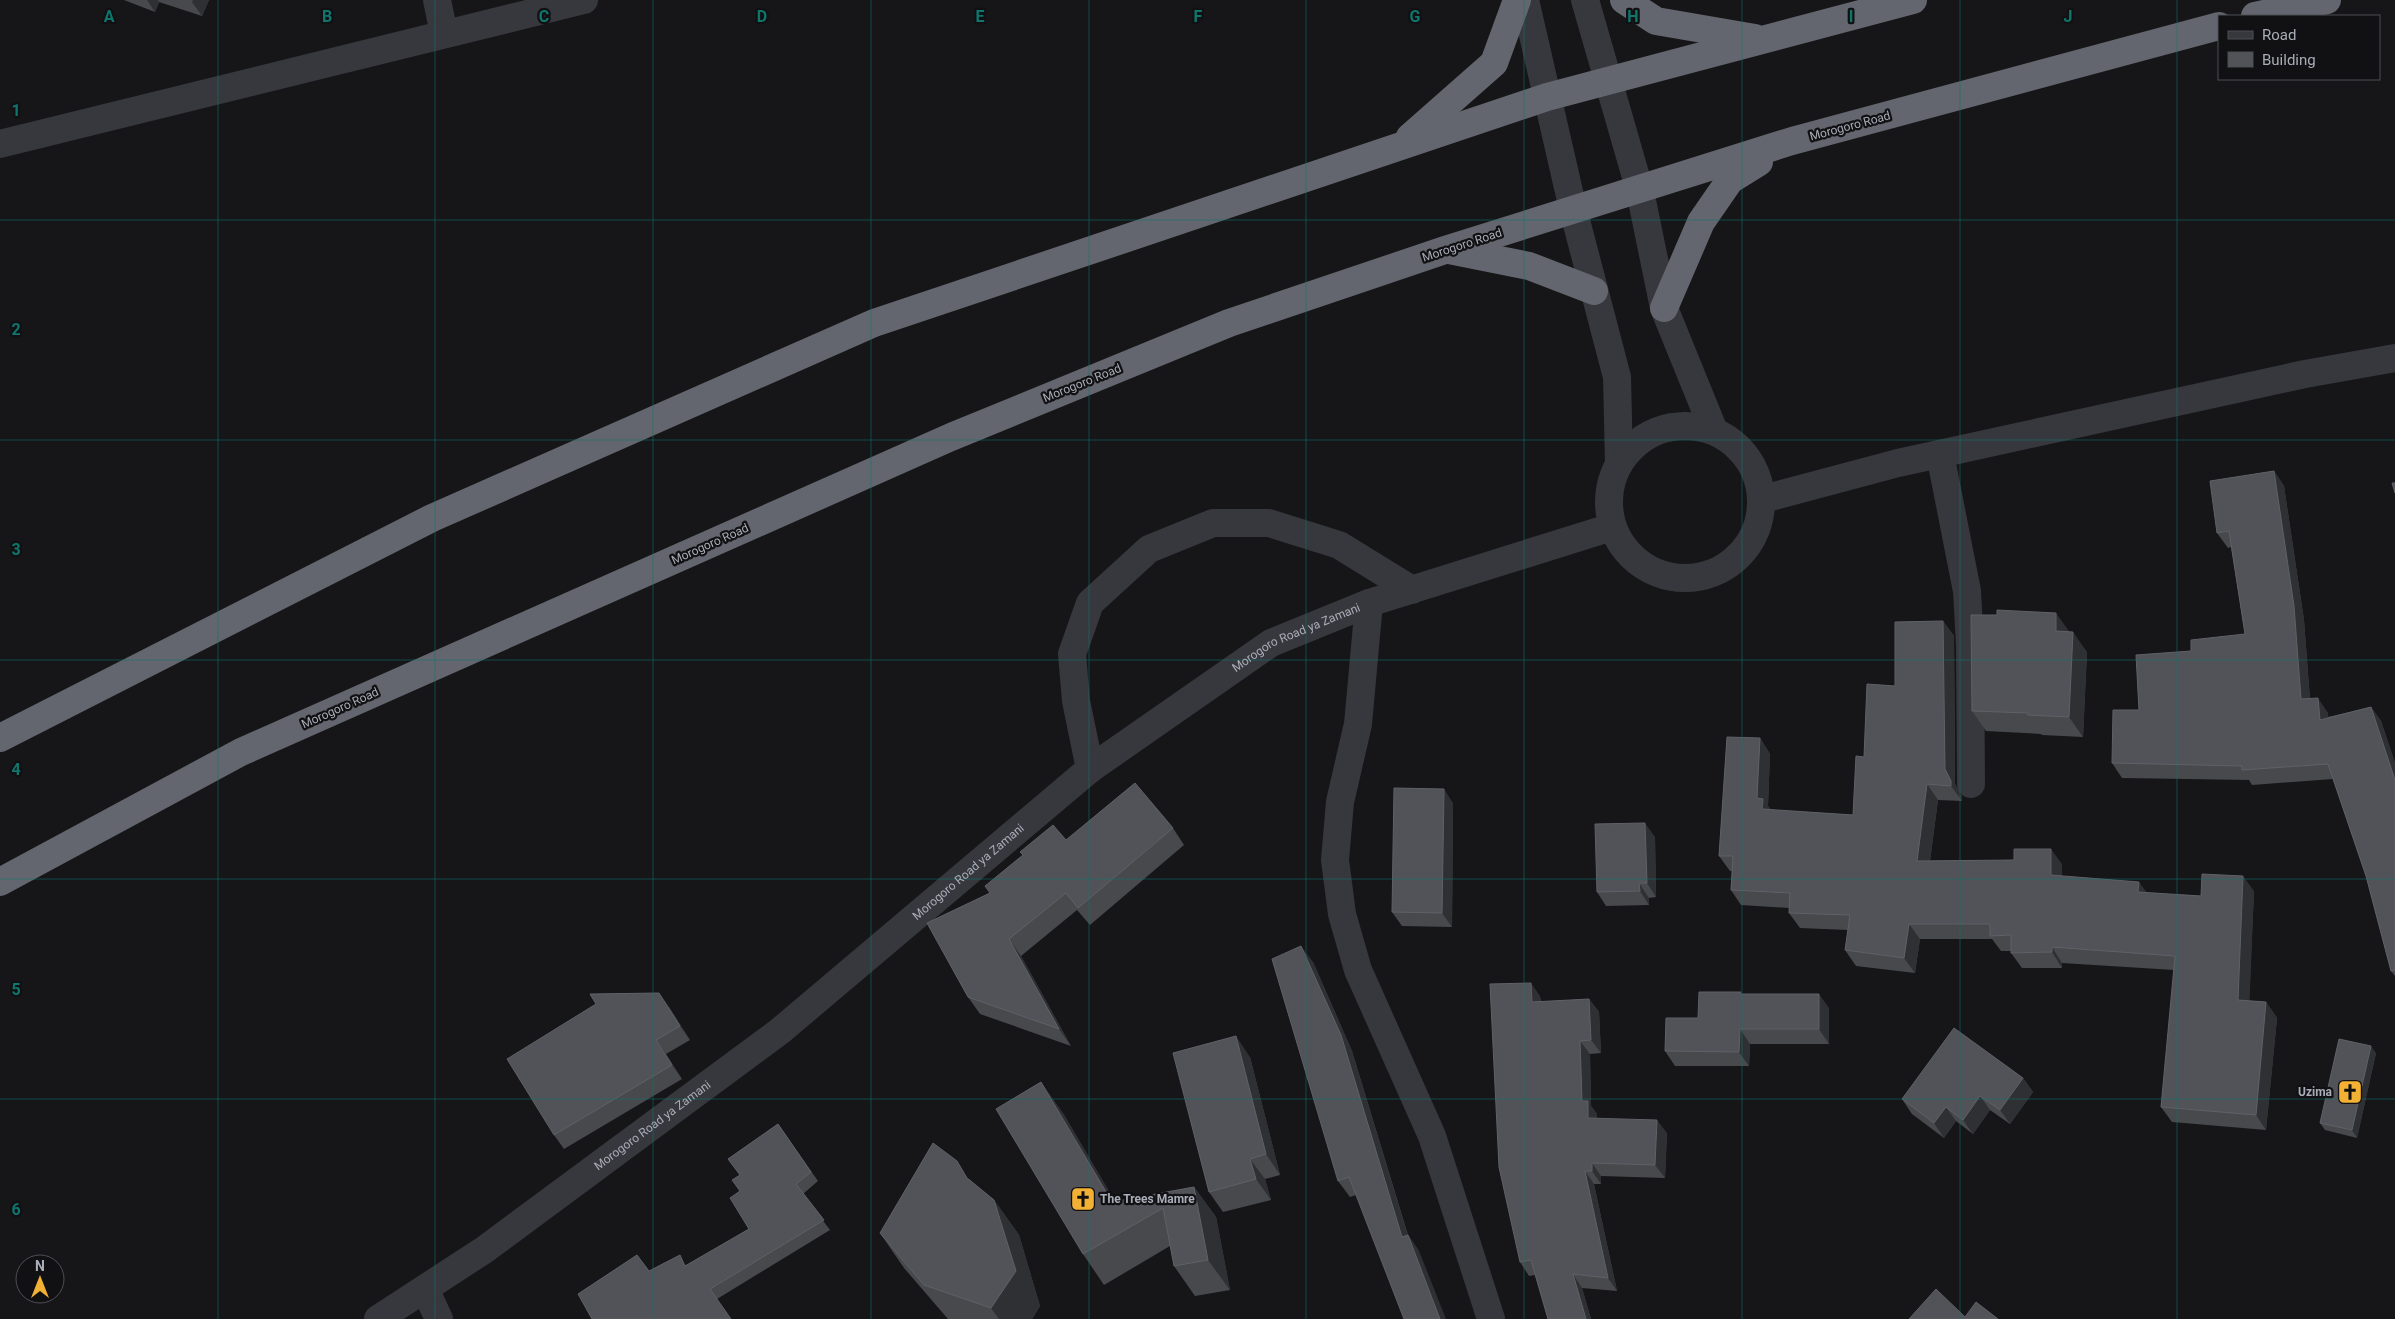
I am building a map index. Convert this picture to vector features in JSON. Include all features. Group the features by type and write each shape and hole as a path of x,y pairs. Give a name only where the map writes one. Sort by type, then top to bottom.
{"highway":[{"path":"1401,144 1494,63 1517,0"},
{"path":"1624,0 1656,21 1762,40"},
{"path":"0,738 432,518 874,323 1547,96 1913,0"},
{"path":"2260,15 2327,0"},
{"name":"Morogoro Road","path":"0,882 241,752 951,437 1229,323 1445,250 1573,209 1640,191 1792,141 2218,26"},
{"path":"1664,308 1701,222 1730,180 1792,141"},
{"path":"1445,250 1529,266 1594,291"}],"street":[{"path":"436,0 444,34"},
{"path":"0,144 584,0"},
{"path":"1525,0 1573,209 1617,377 1619,464"},
{"path":"1586,0 1640,191 1664,308 1714,431"},
{"path":"1763,499 1940,454 2305,374 2395,358"},
{"path":"1693,426 1714,431 1733,442 1748,458 1758,477 1763,499 1760,520 1752,540 1739,558 1721,570 1700,578 1678,578 1656,573 1633,557 1623,547 1612,527 1608,506 1610,484 1619,464 1632,447 1644,438 1671,427 1693,426"},
{"path":"1940,454 1967,592 1970,645 1971,784"},
{"path":"1090,768 1076,701 1072,654 1090,603 1149,549 1213,523 1269,523 1339,545 1412,590"},
{"name":"Morogoro Road ya Zamani","path":"378,1319 484,1250 780,1031 1090,768 1271,643 1369,603 1612,527"},
{"path":"1369,603 1358,724 1340,802 1335,860 1342,914 1358,970 1432,1136 1491,1319"},
{"path":"425,1289 439,1319"}],"building":[{"path":"2274,471 2294,606 2301,699 2318,698 2320,720 2371,707 2395,780 2395,970 2391,971 2366,876 2328,764 2242,770 2242,766 2112,763 2113,710 2139,710 2136,655 2191,651 2191,640 2245,634 2229,531 2217,533 2210,481"},
{"path":"1997,610 2056,613 2056,631 2073,632 2069,717 1972,711 1971,615 1997,615"},
{"path":"1943,621 1945,769 1951,781 1951,786 1927,784 1917,861 2014,860 2014,849 2051,849 2051,875 2139,882 2138,892 2201,896 2202,874 2243,876 2238,1000 2266,1002 2256,1115 2161,1107 2175,956 2052,947 2052,952 2011,953 2011,935 1990,936 1990,924 1909,924 1904,958 1845,950 1850,915 1789,913 1790,893 1731,890 1733,856 1719,856 1727,737 1760,738 1757,798 1763,799 1762,809 1853,815 1856,756 1864,757 1867,684 1895,686 1895,622"},
{"path":"1135,783 1173,828 1078,908 1066,893 1009,939 1059,1029 968,997 927,923 990,893 985,886 1023,855 1020,852 1053,825 1066,840"},
{"path":"1394,788 1444,789 1442,913 1392,912"},
{"path":"1645,823 1647,883 1639,883 1640,891 1597,892 1595,824"},
{"path":"1301,946 1341,1035 1402,1237 1408,1235 1440,1319 1404,1319 1349,1177 1338,1181 1272,959"},
{"path":"1531,983 1532,1002 1589,999 1591,1040 1580,1041 1582,1101 1588,1101 1588,1118 1657,1120 1655,1165 1592,1163 1592,1171 1585,1171 1608,1278 1573,1274 1586,1319 1548,1319 1531,1260 1520,1262 1499,1167 1490,984"},
{"path":"1699,992 1819,994 1819,1029 1740,1029 1739,1052 1665,1051 1666,1018 1698,1018"},
{"path":"659,993 680,1026 656,1040 672,1065 554,1135 507,1059 596,1004 590,994"},
{"path":"1954,1028 2023,1078 2000,1110 1980,1096 1963,1120 1946,1107 1934,1123 1902,1099"},
{"path":"1236,1036 1266,1154 1250,1159 1256,1179 1209,1192 1173,1053"},
{"name":"Uzima","path":"2339,1039 2371,1046 2352,1130 2320,1123"},
{"path":"1041,1082 1112,1202 1194,1187 1208,1260 1174,1266 1163,1208 1083,1254 996,1109"},
{"path":"778,1124 811,1172 796,1184 824,1220 710,1289 731,1319 592,1319 578,1294 637,1255 649,1271 680,1255 685,1266 749,1229 730,1198 740,1191 732,1180 740,1175 728,1159"},
{"path":"933,1143 957,1161 967,1178 994,1200 1016,1271 991,1308 924,1285 880,1233"},
{"path":"1936,1289 1965,1317 1976,1302 1998,1319 1909,1319"}],"place":[{"name":"Uzima","path":"2350,1092"},
{"name":"The Trees Mamre","path":"1083,1199"}]}
